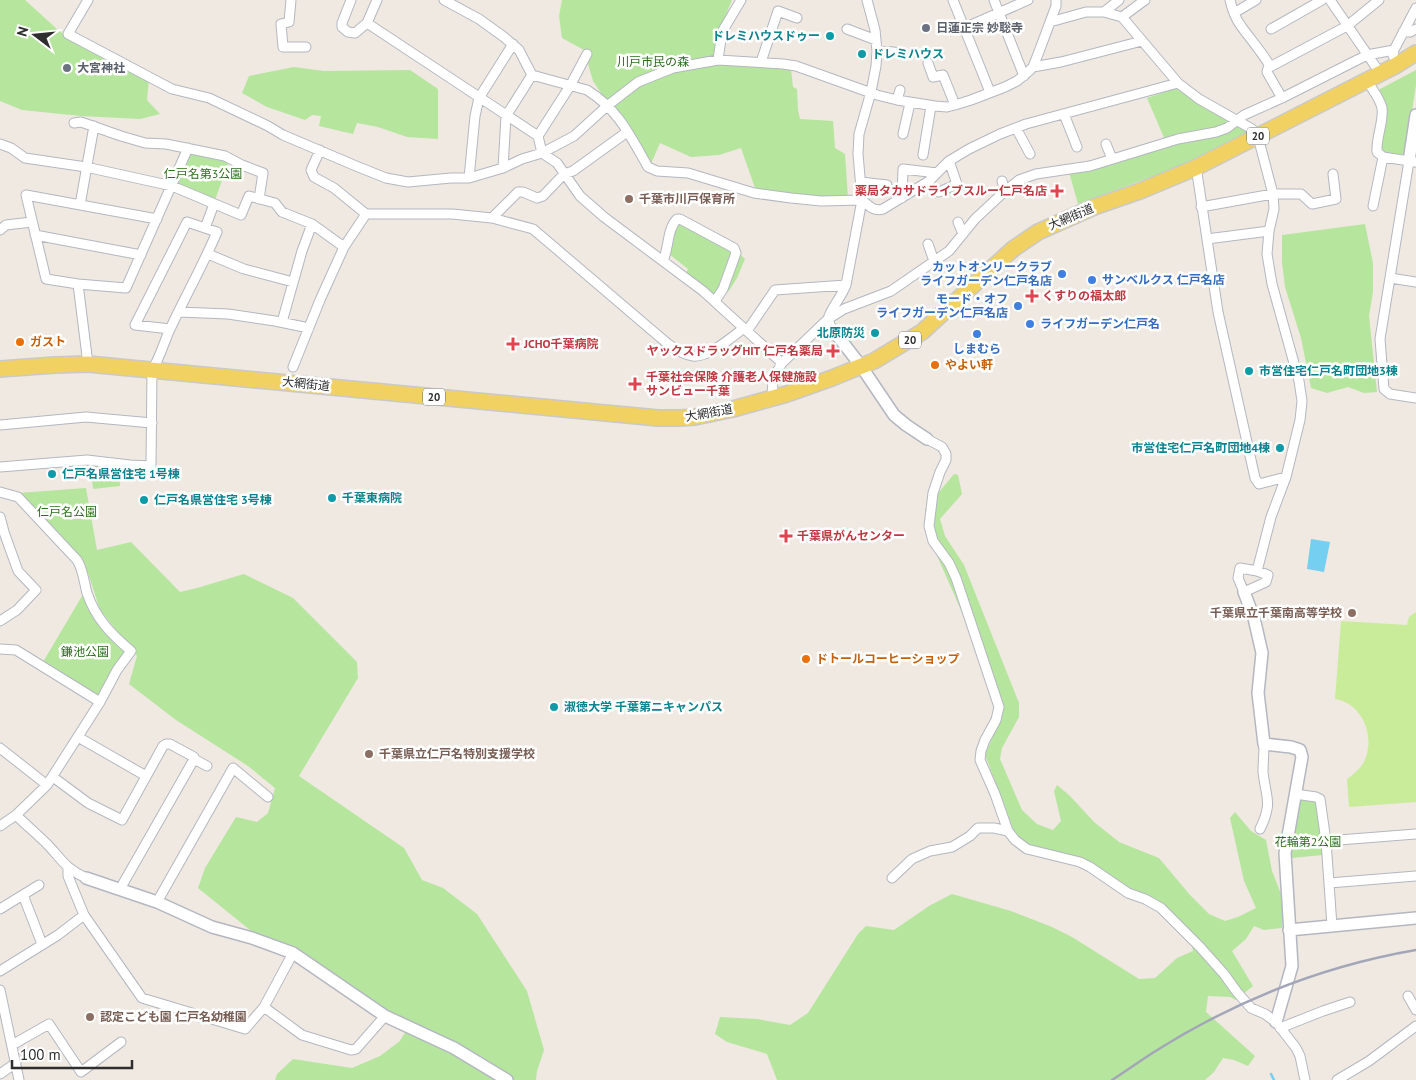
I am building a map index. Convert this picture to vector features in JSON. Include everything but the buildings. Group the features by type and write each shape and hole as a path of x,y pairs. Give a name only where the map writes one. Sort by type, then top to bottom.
{"main road":[{"name":"大網街道","path":"0,370 88,364 658,418 695,417 733,409 832,378 891,352 922,332 1012,249 1038,232 1088,209 1140,191 1195,168 1415,55"}],"street":[{"path":"88,0 68,34 172,89 209,98 283,135 363,169 386,178 408,182 469,178 503,168 542,153 574,136 607,106 638,82 681,66 718,60 796,66 897,100 931,106 947,107 955,105 1018,81 1033,67 1056,6 1056,0"},
{"path":"290,0 288,22 281,24 283,47 306,47"},
{"path":"351,0 342,27 348,32 355,33 367,24 377,0"},
{"path":"444,0 479,19 513,44 519,50 532,75 587,90 607,106 620,118 648,167 653,170 688,173 754,193 820,202 862,200 878,211 929,181 949,161 969,149 1016,128 1178,83"},
{"path":"718,60 722,32 741,0"},
{"path":"867,0 873,20 877,51 872,92 859,134 858,154 862,200 846,285 828,320 900,421 926,440 942,447 946,454 946,460 933,492 929,526 934,541 956,578 998,707 996,720 985,740 980,760 1008,831 1017,842 1027,849 1080,862 1128,892 1161,908 1200,947 1251,1008 1265,1014 1278,1025 1300,1056 1305,1080"},
{"path":"953,0 990,92"},
{"path":"994,0 1024,76"},
{"path":"964,28 1028,0"},
{"path":"1104,12 1119,0"},
{"path":"1122,17 1145,0"},
{"path":"1230,0 1240,26 1263,54 1270,66"},
{"path":"1234,13 1256,0"},
{"path":"1271,29 1322,0"},
{"path":"1330,0 1367,55 1382,110 1376,144 1377,152 1383,157 1413,162"},
{"path":"1282,98 1267,72 1270,66 1347,26 1379,0"},
{"path":"1395,66 1394,50 1416,8"},
{"path":"761,62 778,11 797,18"},
{"path":"1050,22 1086,12 1104,12 1122,17 1178,83 1252,130 1258,137 1273,194 1274,209 1269,231 1267,254 1272,284 1299,381 1302,401 1300,420 1286,478 1271,517 1256,571"},
{"path":"367,24 538,136 542,153 557,162 580,196 604,217 715,301 782,363"},
{"path":"847,29 876,40"},
{"path":"1404,32 1416,29"},
{"path":"1033,67 1061,62 1142,41"},
{"path":"469,178 475,116 479,98 513,44"},
{"path":"772,398 772,378 782,363 828,320 844,309 891,291 949,251 975,218 1019,180 1036,174 1090,166 1178,139 1216,132 1227,128 1244,115 1367,55 1394,50"},
{"path":"877,51 894,52"},
{"path":"538,136 570,86 587,54"},
{"path":"928,63 933,77 942,75 955,105"},
{"path":"503,168 506,116 532,75"},
{"path":"897,100 900,90"},
{"path":"903,134 910,103"},
{"path":"923,155 931,106"},
{"path":"1064,114 1077,147"},
{"path":"1416,115 1413,162 1380,339 1384,389 1390,394 1416,398"},
{"path":"74,123 81,122 145,142 188,148 225,156 264,173 259,199"},
{"path":"80,205 94,126"},
{"path":"1016,128 1030,154"},
{"path":"492,218 518,192 523,192 537,198 543,196 564,174 573,171 627,132"},
{"path":"0,144 11,148 25,158 86,168 172,186 241,215 249,196 274,203 282,212 312,224 344,247"},
{"path":"1106,144 1112,159"},
{"path":"157,219 26,195 46,279 126,288 172,186 188,148"},
{"path":"320,150 311,170 314,177 334,188 366,214 452,214 492,218 533,230 668,344 680,352 693,356 705,355 746,329 775,290 846,285"},
{"path":"1373,206 1383,157"},
{"path":"939,192 957,184 949,161"},
{"path":"1195,168 1218,312 1255,478 1259,484 1286,478"},
{"path":"902,198 903,169 937,173"},
{"path":"1201,207 1273,194 1301,194 1312,204 1336,200 1333,174"},
{"path":"1002,181 1004,191"},
{"path":"861,182 887,185"},
{"path":"205,228 214,204"},
{"path":"294,368 320,300 344,247 366,214"},
{"path":"664,261 668,251 668,239 674,222 677,219 734,248 736,251 723,288 715,301"},
{"path":"0,230 6,225 32,222"},
{"path":"0,467 87,460 151,466 152,370 217,232 187,222 135,325 170,329"},
{"path":"958,222 963,234"},
{"path":"282,322 302,251 312,224"},
{"path":"1207,239 1269,231"},
{"path":"35,235 141,255"},
{"path":"928,244 934,261"},
{"path":"208,254 244,269 293,282"},
{"path":"1390,278 1416,282"},
{"path":"78,284 88,364"},
{"path":"179,312 228,314 309,328"},
{"path":"0,425 86,417 152,423"},
{"path":"0,492 18,497 77,560 88,596 101,621 132,651 117,670 100,702 47,785 16,816 0,826"},
{"path":"0,517 18,571 36,590 18,610 0,621"},
{"path":"1244,592 1266,582 1268,575 1240,568 1238,578 1254,618 1262,653 1258,693 1264,744 1263,772 1268,800 1266,816 1260,829"},
{"path":"0,649 16,650 100,702"},
{"path":"78,737 146,776"},
{"path":"53,777 88,803 122,820 163,746 166,744 170,744 194,756 194,759 207,766"},
{"path":"1264,744 1300,750 1302,757 1285,853 1292,966 1278,1025"},
{"path":"0,748 47,785"},
{"path":"120,889 194,759"},
{"path":"226,761 268,797"},
{"path":"157,902 233,768"},
{"path":"1295,794 1320,799 1326,841 1332,926"},
{"path":"16,816 48,845 60,861 86,878 157,902 212,927 252,938 293,953 385,1016 454,1048 506,1080"},
{"path":"892,878 912,859 930,851 952,846 970,836 978,828 994,828 1008,831"},
{"path":"1326,841 1416,834"},
{"path":"68,868 68,876 84,914 142,998 245,1030 264,1007 293,953"},
{"path":"1329,883 1416,876"},
{"path":"0,909 39,885"},
{"path":"23,894 42,944"},
{"path":"0,971 58,935 84,914"},
{"path":"1289,930 1416,918"},
{"path":"0,990 19,1080"},
{"path":"1408,996 1416,1010"},
{"path":"1278,1025 1350,1002"},
{"path":"264,1007 302,1035 351,1050 356,1049 385,1016"},
{"path":"12,1045 49,1024 81,1072 121,1042"},
{"path":"1337,1080 1369,1060 1416,1026"},
{"path":"0,1074 16,1063"}],"green space":[{"path":"0,0 25,0 71,40 149,78 147,100 160,114 140,119 81,116 22,110 0,101"},
{"name":"川戸市民の森","path":"562,0 732,0 721,27 715,61 791,69 793,87 797,89 800,119 833,121 835,148 845,154 848,198 791,196 755,188 741,148 719,155 691,157 660,143 650,166 593,81 584,50 562,38 559,16"},
{"path":"294,67 324,71 410,70 438,89 438,139 407,137 378,127 357,123 353,134 319,126 321,116 312,115 305,120 267,107 242,93 249,76"},
{"path":"1416,70 1416,85 1406,151 1401,155 1384,152 1381,147 1387,106 1379,92 1380,89"},
{"path":"1179,87 1232,121 1217,129 1197,130 1165,140 1147,98"},
{"path":"1241,125 1250,131 1250,135 1197,160 1078,204 1069,172 1168,144 1219,134"},
{"name":"仁戸名第3公園","path":"191,153 229,161 215,200 178,184"},
{"path":"679,222 731,252 719,286 714,294 686,273 688,269 669,254 670,241"},
{"path":"1365,224 1373,263 1373,292 1369,316 1377,392 1364,393 1348,387 1327,393 1311,388 1301,338 1285,287 1282,263 1282,235"},
{"path":"738,252 745,259 729,291 725,289"},
{"path":"94,465 119,467 120,486 93,489 91,467"},
{"path":"954,474 958,475 962,494 940,519 945,536 964,565 1019,703 1019,717 1002,748 1000,759 1022,810 1037,824 1053,830 1061,821 1054,791 1057,785 1094,822 1119,842 1159,858 1190,895 1209,914 1225,921 1256,908 1244,881 1230,818 1235,812 1251,831 1266,840 1272,871 1283,899 1282,928 1264,930 1254,926 1246,939 1232,951 1253,986 1236,1000 1230,997 1208,996 1206,1012 1255,1056 1248,1066 1223,1058 1214,1072 1205,1080 777,1080 767,1054 727,1042 715,1034 720,1017 757,1019 790,1025 808,1013 858,934 866,926 894,930 929,906 952,894 1011,911 1052,927 1072,937 1139,979 1155,978 1177,958 1193,951 1189,931 1158,900 1132,889 1082,858 1017,842 985,755 994,734 1000,699 928,535 925,509"},
{"name":"仁戸名公園","path":"86,488 97,550 131,542 180,592 244,574 293,598 357,662 358,678 299,776 404,848 422,880 443,888 477,914 527,991 544,1050 536,1080 275,1080 277,1074 293,1059 352,1068 380,1056 400,1041 410,1024 250,930 198,888 205,868 236,817 257,822 268,813 275,788 248,766 176,720 129,684 137,656 100,610 88,573 79,554 76,555 18,493"},
{"name":"鎌池公園","path":"85,591 99,624 129,650 100,694 96,695 43,662"},
{"path":"1416,612 1416,802 1349,807 1347,779 1364,762 1368,743 1367,733 1360,714 1345,702 1335,699 1341,621 1407,625 1409,617"},
{"name":"花輪第2公園","path":"1300,798 1316,800 1320,805 1323,855 1291,858"}],"water":[{"path":"1311,539 1330,542 1324,572 1307,569"}],"waterway":[{"path":"1271,1074 1274,1080"}],"railway":[{"path":"1112,1080 1184,1034 1247,1002 1313,976 1381,957 1416,950"}],"place":[{"name":"日蓮正宗 妙聡寺","path":"926,28"},
{"name":"ドレミハウスドゥー","path":"830,36"},
{"name":"ドレミハウス","path":"862,54"},
{"name":"大宮神社","path":"67,68"},
{"name":"薬局タカサドライブスルー仁戸名店","path":"1057,191"},
{"name":"千葉市川戸保育所","path":"629,199"},
{"name":"カットオンリークラブ ライフガーデン仁戸名店","path":"1062,274"},
{"name":"サンベルクス 仁戸名店","path":"1092,280"},
{"name":"くすりの福太郎","path":"1032,296"},
{"name":"モード・オフ ライフガーデン仁戸名店","path":"1018,306"},
{"name":"ライフガーデン仁戸名","path":"1030,324"},
{"name":"北原防災","path":"875,333"},
{"name":"しまむら","path":"977,334"},
{"name":"ガスト","path":"20,342"},
{"name":"JCHO千葉病院","path":"513,344"},
{"name":"ヤックスドラッグHIT 仁戸名薬局","path":"833,351"},
{"name":"やよい軒","path":"935,365"},
{"name":"市営住宅仁戸名町団地3棟","path":"1249,371"},
{"name":"千葉社会保険 介護老人保健施設 サンビュー千葉","path":"635,384"},
{"name":"市営住宅仁戸名町団地4棟","path":"1280,448"},
{"name":"仁戸名県営住宅 1号棟","path":"52,474"},
{"name":"千葉東病院","path":"332,498"},
{"name":"仁戸名県営住宅 3号棟","path":"144,500"},
{"name":"千葉県がんセンター","path":"786,536"},
{"name":"千葉県立千葉南高等学校","path":"1352,613"},
{"name":"ドトールコーヒーショップ","path":"806,659"},
{"name":"淑徳大学 千葉第ニキャンパス","path":"554,707"},
{"name":"千葉県立仁戸名特別支援学校","path":"369,754"},
{"name":"認定こども園 仁戸名幼稚園","path":"90,1017"}]}
